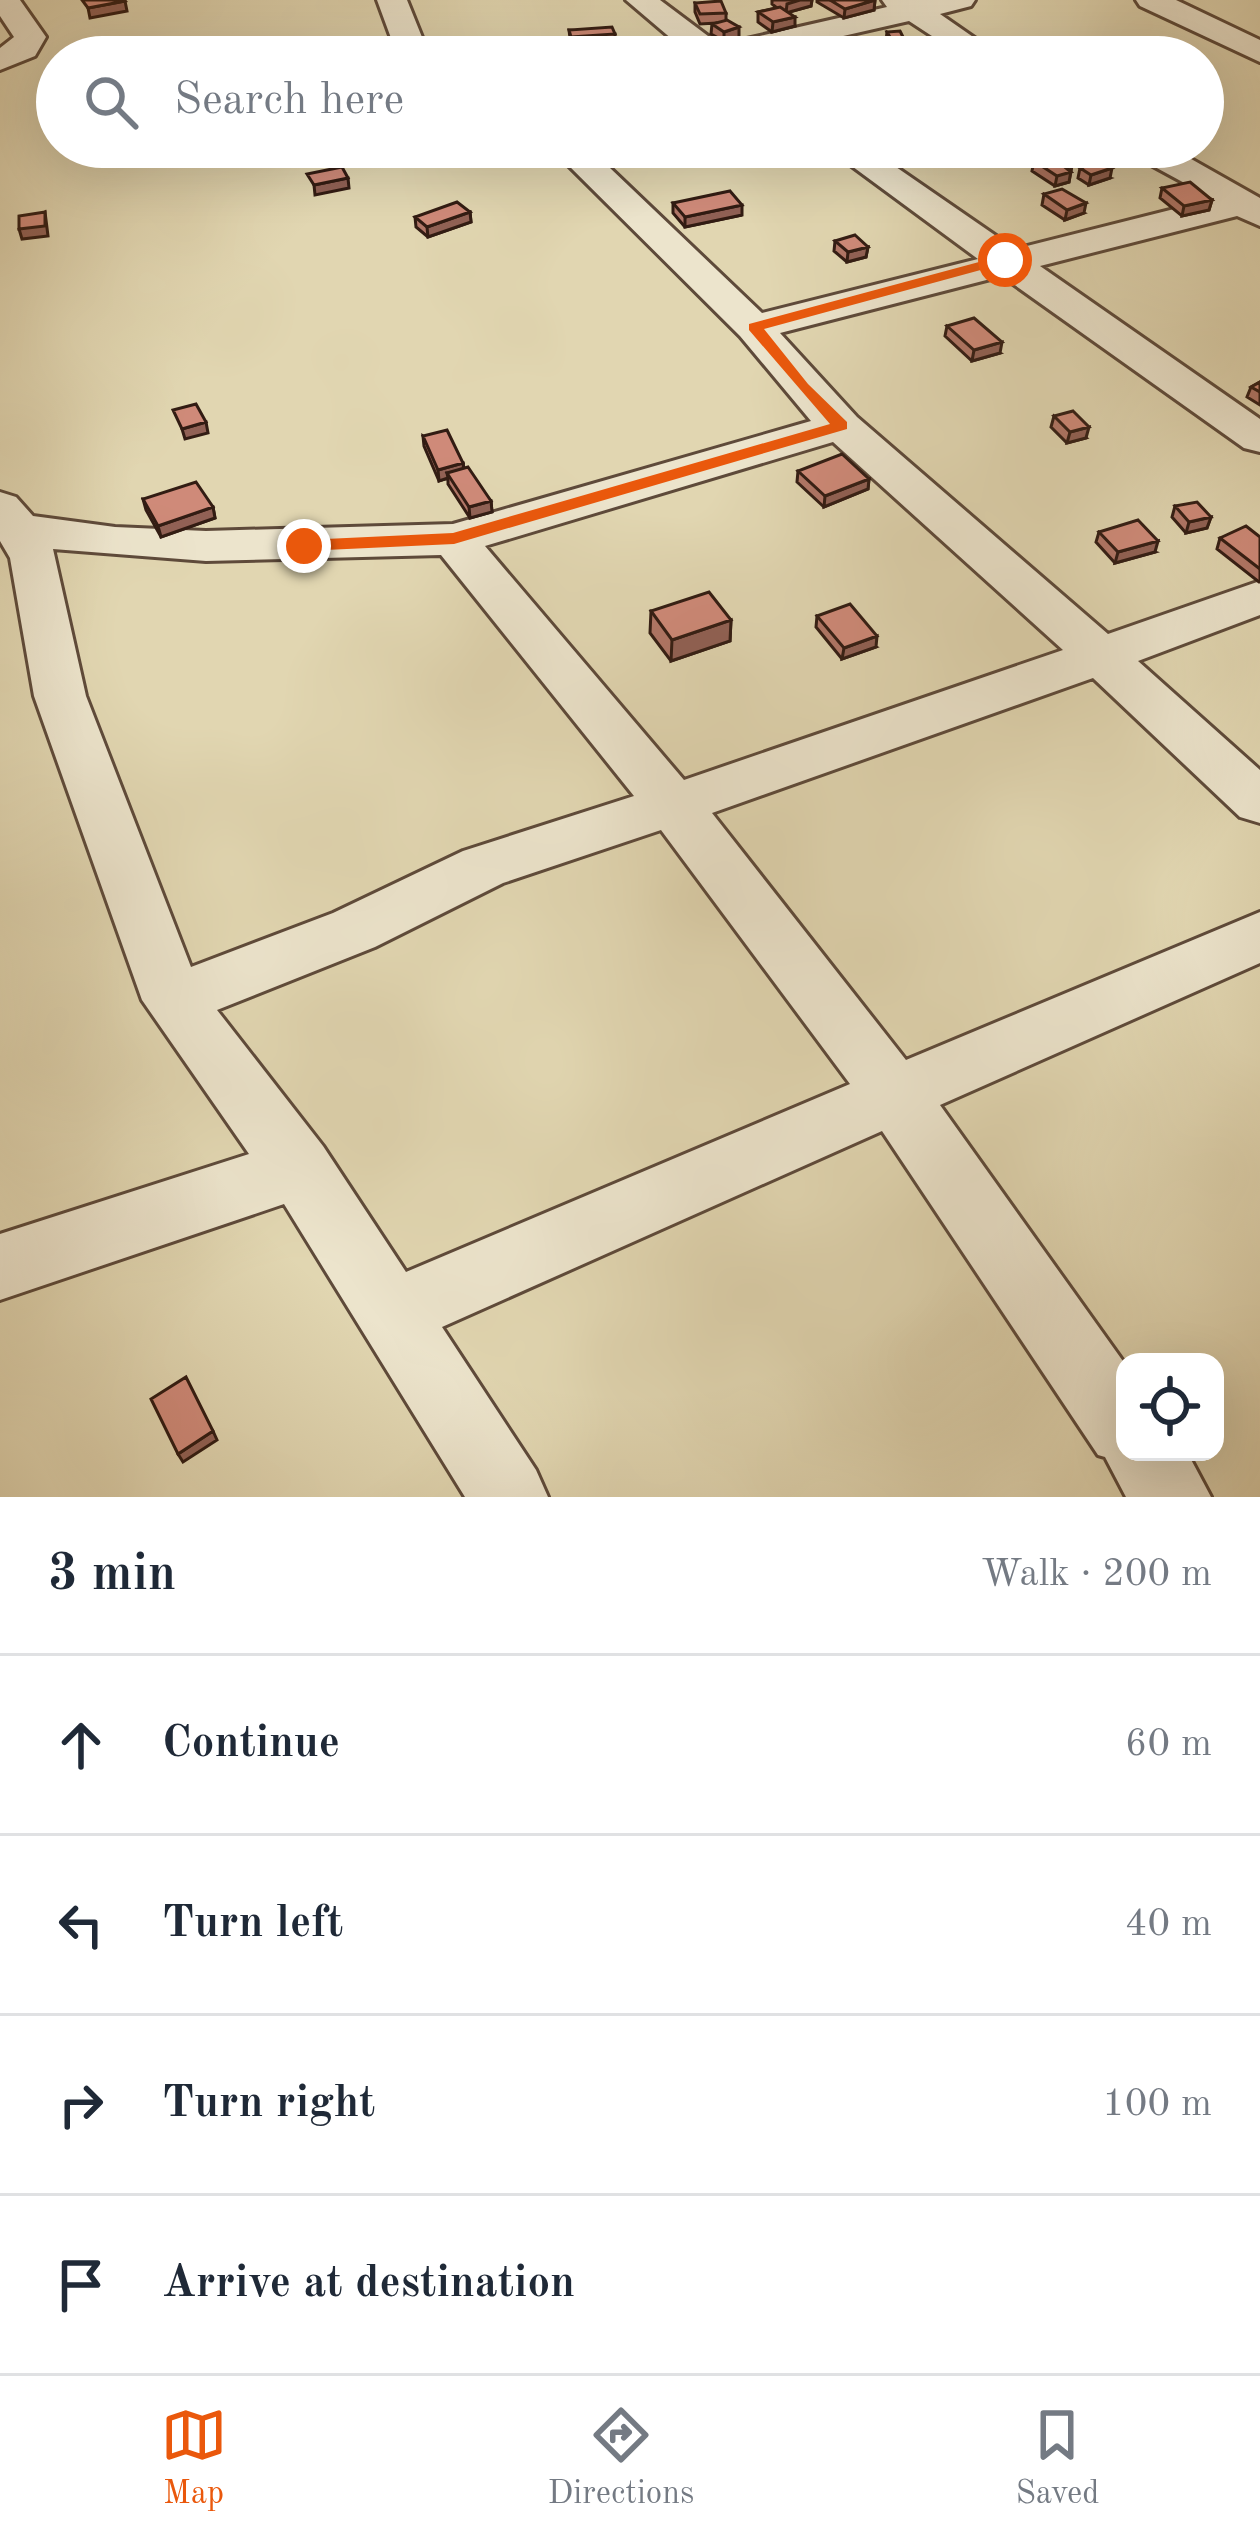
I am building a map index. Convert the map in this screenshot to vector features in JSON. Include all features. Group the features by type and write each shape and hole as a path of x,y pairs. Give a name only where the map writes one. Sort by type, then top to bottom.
{"street":[{"path":"0,60 24,49 31,37 4,0"},
{"path":"392,0 406,36"},
{"path":"641,0 686,36"},
{"path":"790,36 904,5 960,0"},
{"path":"1151,0 1260,52"},
{"path":"904,5 953,36"},
{"path":"590,168 754,327 841,426 1260,802"},
{"path":"874,168 1260,439"},
{"path":"1180,168 1251,209"},
{"path":"754,327 1005,260 1251,209"},
{"path":"7,521 206,546 454,538 841,426"},
{"path":"7,521 44,599 60,696 173,1000 299,1168 508,1497"},
{"path":"454,538 526,634 675,804 895,1095 1116,1415"},
{"path":"173,1000 354,930 483,867 893,732 1260,597"},
{"path":"392,1312 1260,936"},
{"path":"0,1267 299,1168"},
{"path":"1148,1461 1172,1497"}],"building":[{"path":"82,0 124,0 125,1 88,8"},
{"path":"830,0 875,0 845,9"},
{"path":"721,1 726,13 700,14 695,3"},
{"path":"780,7 795,17 773,22 758,12"},
{"path":"727,20 739,27 724,32 712,24"},
{"path":"612,27 615,34 571,36 569,30"},
{"path":"343,168 348,178 314,185 307,174"},
{"path":"1045,168 1071,172 1057,176"},
{"path":"1080,168 1112,168 1091,175"},
{"path":"1190,182 1212,200 1184,206 1162,188"},
{"path":"1062,189 1086,203 1067,210 1044,194"},
{"path":"730,191 742,205 685,217 673,203"},
{"path":"457,202 470,212 427,227 415,217"},
{"path":"45,212 45,226 19,229 19,216"},
{"path":"855,235 868,247 848,252 835,241"},
{"path":"974,318 1002,342 974,350 947,326"},
{"path":"196,404 206,422 182,429 173,410"},
{"path":"1073,411 1089,427 1070,432 1054,416"},
{"path":"447,430 463,463 438,470 423,436"},
{"path":"842,454 869,479 825,496 798,471"},
{"path":"468,467 491,501 469,507 447,473"},
{"path":"196,482 213,507 158,526 143,499"},
{"path":"1197,502 1211,517 1189,522 1175,506"},
{"path":"1138,520 1158,541 1118,552 1099,532"},
{"path":"1246,526 1260,537 1260,569 1220,538"},
{"path":"709,592 731,620 672,640 651,611"},
{"path":"850,604 877,636 844,648 817,616"},
{"path":"186,1377 213,1431 178,1454 151,1399"}],"route":[{"path":"304,546 454,538 841,426 754,327 1005,260"}]}
